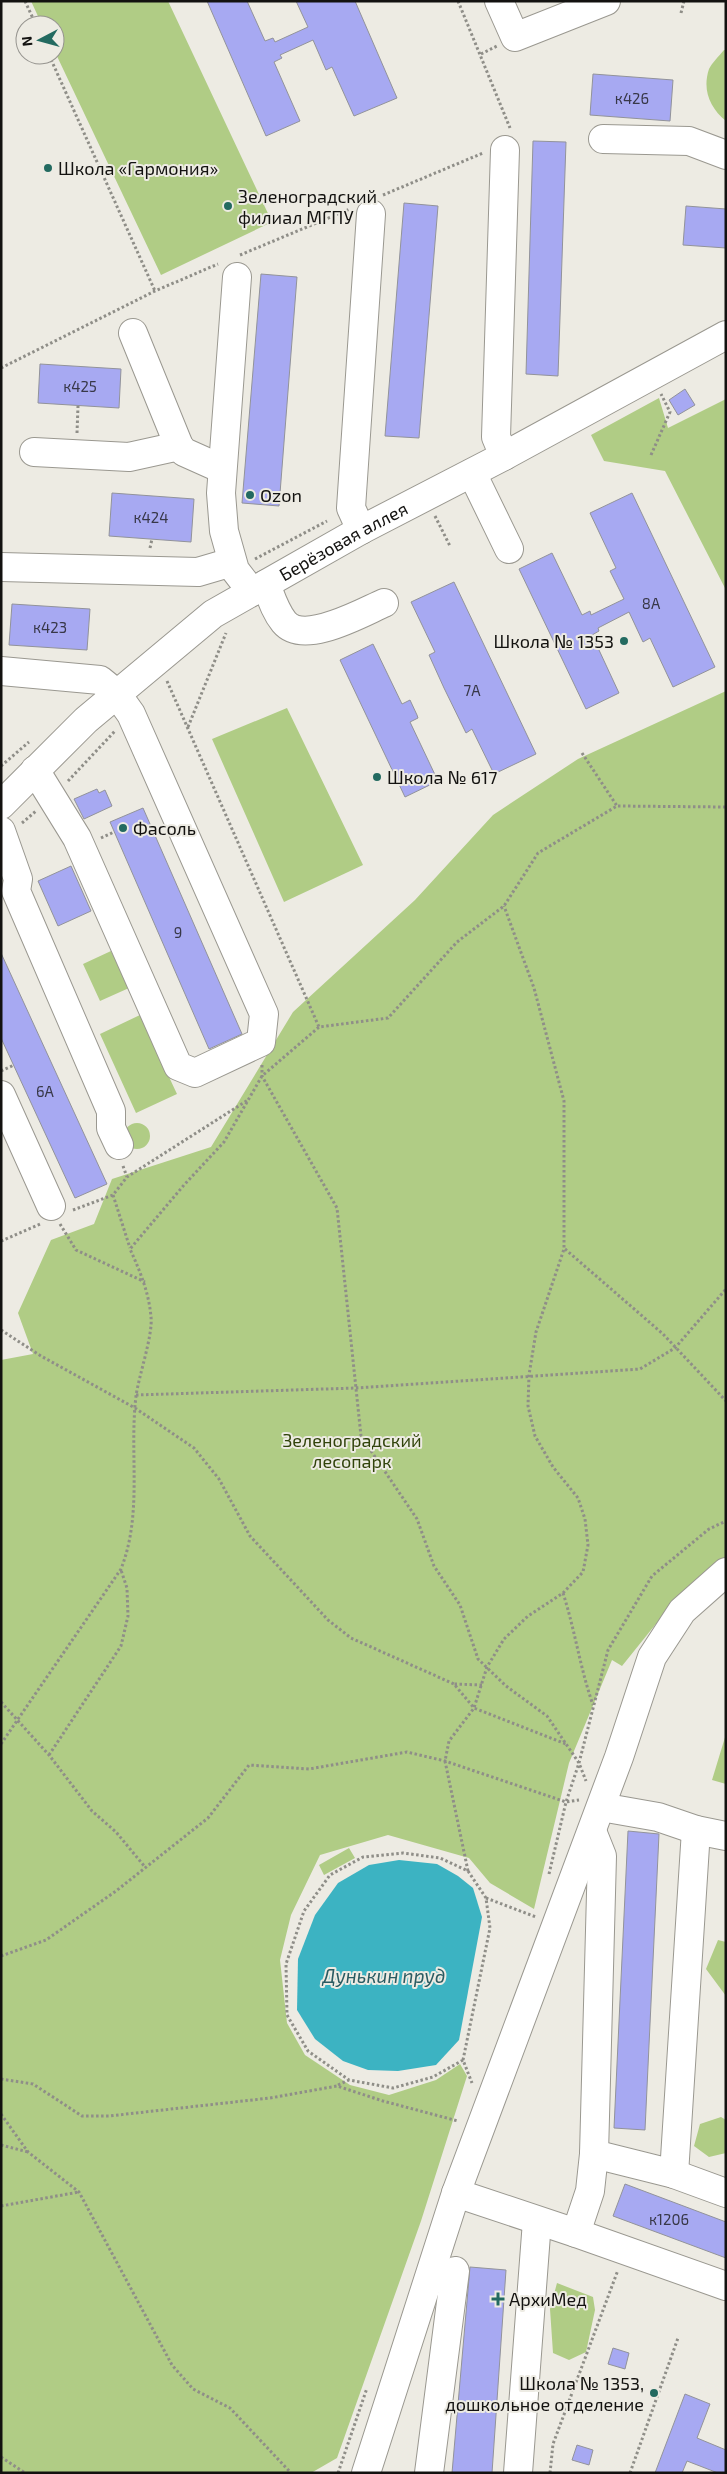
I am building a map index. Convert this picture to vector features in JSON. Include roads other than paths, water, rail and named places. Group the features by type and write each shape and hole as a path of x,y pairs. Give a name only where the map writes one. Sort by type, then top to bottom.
{"street":[{"path":"499,1 515,37 606,1"},
{"path":"603,139 689,141 726,156"},
{"path":"501,144 496,437 504,456"},
{"path":"362,530 351,508 368,206"},
{"path":"230,266 220,493 224,530 235,570 259,588 285,623 298,631 324,629 384,603"},
{"path":"133,333 179,446 184,452 222,469"},
{"name":"Берёзовая аллея","path":"1,805 35,770 123,703 213,614 362,530 504,456 726,335"},
{"path":"34,452 129,457 179,446"},
{"path":"472,473 509,549"},
{"path":"1,567 198,572 232,562"},
{"path":"1,671 100,680 123,703 264,1014 261,1042 194,1073 178,1066 81,846 53,796 35,770"},
{"path":"2,835 18,879 8,894 111,1111 111,1128 122,1157"},
{"path":"1,1095 53,1212"},
{"path":"366,2473 456,2193 652,1657 682,1611 726,1572"},
{"path":"595,1812 658,1817 696,1830 726,1836"},
{"path":"576,2233 590,2191 594,2154 602,1856 595,1812"},
{"path":"674,2174 696,1830"},
{"path":"594,2154 674,2174 726,2193"},
{"path":"456,2193 726,2286"},
{"path":"518,2473 537,2221"},
{"path":"429,2473 455,2271"}],"water":[{"name":"Дунькин пруд","path":"399,1860 437,1864 458,1876 473,1888 482,1917 459,2040 436,2065 398,2071 368,2070 343,2061 315,2039 297,2010 298,1959 315,1915 338,1883 369,1865"}],"place":[{"name":"Школа «Гармония»","path":"48,168"},
{"name":"Зеленоградский филиал МГПУ","path":"228,206"},
{"name":"Ozon","path":"250,495"},
{"name":"Школа № 1353","path":"624,641"},
{"name":"Школа № 617","path":"377,777"},
{"name":"Фасоль","path":"123,828"},
{"name":"АрхиМед","path":"498,2299"},
{"name":"Школа № 1353, дошкольное отделение","path":"654,2393"}],"park label":[{"name":"Зеленоградский лесопарк","path":"352,1450"}]}
